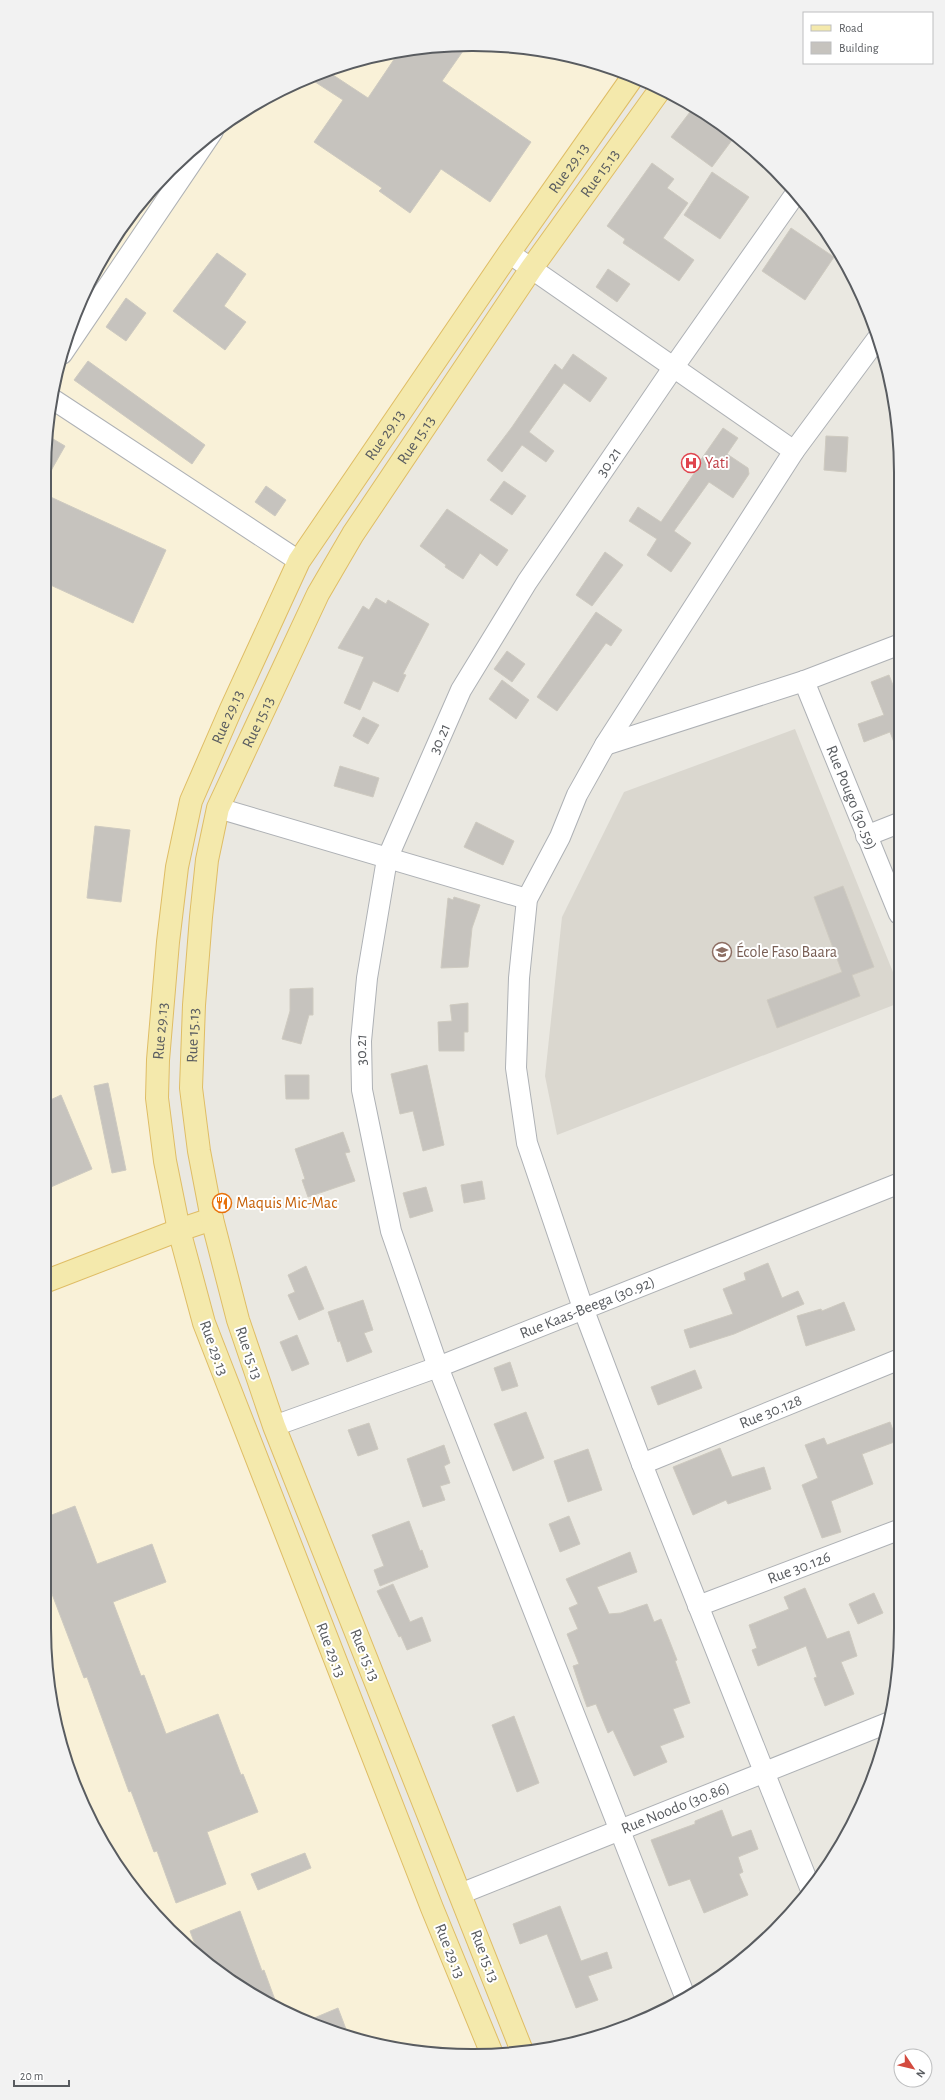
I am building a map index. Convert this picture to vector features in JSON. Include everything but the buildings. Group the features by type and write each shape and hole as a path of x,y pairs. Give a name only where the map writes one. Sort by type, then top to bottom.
{"main road":[{"name":"Rue 29.13","path":"490,2048 432,1908 204,1323 178,1230 165,1161 157,1098 158,1060 168,942 183,832 191,801 231,709 299,561 509,253 630,81"},
{"name":"Rue 15.13","path":"520,2046 274,1426 238,1320 212,1219 199,1151 192,1088 194,1005 207,860 218,808 318,594 345,547 531,270 657,93"},
{"path":"51,1279 178,1230 212,1219"}],"street":[{"path":"73,339 199,153"},
{"name":"30.21","path":"684,1993 438,1367 392,1231 362,1090 361,1041 367,978 387,859 462,690 528,582 673,368 792,199"},
{"path":"509,253 531,270 794,451"},
{"path":"808,1883 642,1464 583,1308 527,1143 516,1068 519,978 527,899 560,838 577,795 605,745 794,451 874,343"},
{"path":"57,402 299,561"},
{"path":"605,745 804,681 894,647"},
{"name":"Rue Pougo (30.59)","path":"804,681 894,902"},
{"path":"218,808 527,899"},
{"path":"866,836 894,825"},
{"name":"Rue Kaas-Beega (30.92)","path":"274,1426 438,1367 894,1185"},
{"name":"Rue 30.128","path":"642,1464 894,1361"},
{"name":"Rue 30.126","path":"698,1606 894,1532"},
{"name":"Rue Noodo (30.86)","path":"460,1894 883,1725"}],"shaded area":[{"path":"472,51 500,52 555,59 608,73 630,81 299,561 191,801 157,1098 179,1230 491,2048 445,2048 417,2045 363,2035 337,2027 286,2006 238,1978 216,1962 174,1926 138,1884 122,1862 94,1814 73,1763 65,1737 55,1683 51,1628 52,445 59,390 65,363 83,311 107,262 138,216 174,174 216,138 238,122 286,94 337,73 363,65 417,55"},
{"name":"École Faso Baara","path":"795,729 894,975 894,1005 557,1135 545,1076 562,917 624,792"}],"place":[{"name":"Yati","path":"691,463"},
{"name":"École Faso Baara","path":"722,952"},
{"name":"Maquis Mic-Mac","path":"222,1203"}]}
